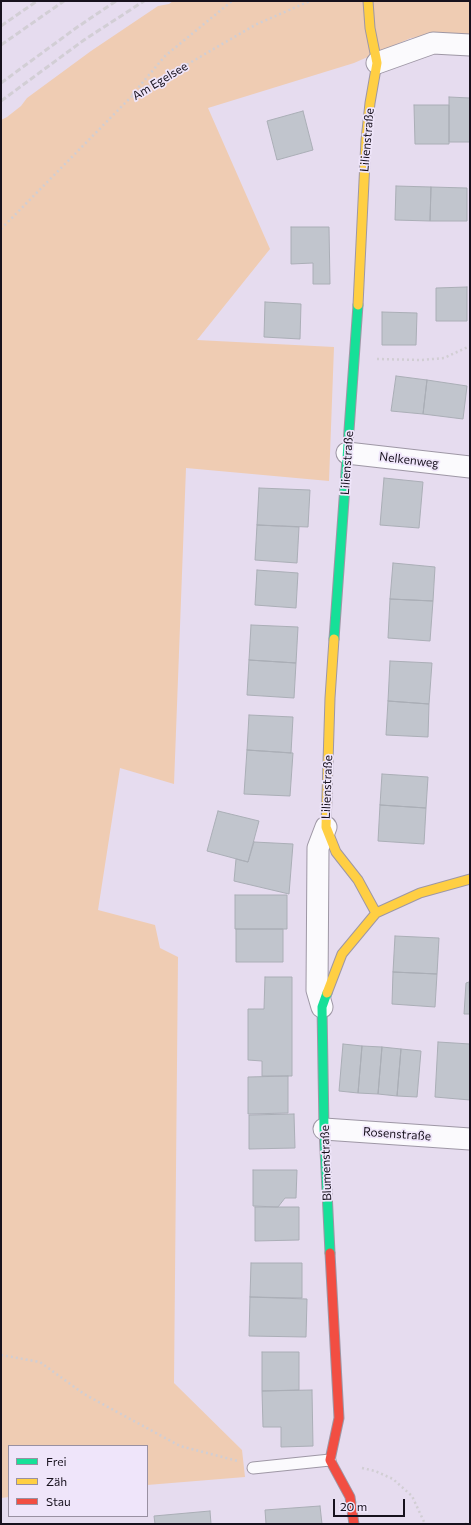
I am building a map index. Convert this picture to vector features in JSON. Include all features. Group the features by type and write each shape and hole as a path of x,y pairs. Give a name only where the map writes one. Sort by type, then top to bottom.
{"street":[{"name":"Lilienstraße","path":"368,1 370,28 377,63 370,103 366,140 354,357 330,698 326,827 336,852 358,880 376,913"},
{"path":"377,63 433,43 470,45"},
{"name":"Nelkenweg","path":"347,452 470,467"},
{"path":"322,1008 317,990 318,848 326,827"},
{"name":"Blumenstraße","path":"330,1460 339,1418 324,1129 322,1008 342,954 376,913 420,893 470,879"},
{"name":"Rosenstraße","path":"324,1129 470,1139"},
{"path":"330,1460 350,1497 354,1524"}],"lane":[{"path":"254,1468 330,1460"}],"path":[{"path":"130,97 165,56 232,1"},
{"name":"Am Egelsee","path":"1,229 130,97 255,25 310,1"},
{"path":"372,359 422,360 444,358 470,346"},
{"path":"1,1355 40,1362 84,1394 180,1446 235,1460 254,1468"},
{"path":"330,1460 375,1471 392,1479 412,1496 425,1524"},
{"path":"465,1524 470,1521"}],"shaded area":[{"path":"173,1 470,1 470,36 456,34 411,38 354,63 208,108 270,249 197,340 334,347 329,481 186,468 174,784 120,768 98,910 155,925 160,948 178,957 174,1383 242,1450 245,1477 148,1485 148,1445 8,1445 8,1497 1,1498 1,120 21,106 27,98 91,51 158,6 169,4"}],"building":[{"path":"449,97 470,98 470,142 449,142"},
{"path":"414,105 449,105 449,144 415,144"},
{"path":"303,111 313,150 277,160 267,121"},
{"path":"396,186 431,187 430,221 395,220"},
{"path":"431,187 467,188 467,221 430,221"},
{"path":"291,227 329,227 330,284 313,284 313,263 291,264"},
{"path":"467,287 467,321 436,321 436,288"},
{"path":"265,302 301,304 300,339 264,337"},
{"path":"382,312 417,313 416,345 382,345"},
{"path":"396,376 427,380 423,414 391,411"},
{"path":"427,380 467,386 463,419 423,414"},
{"path":"384,478 423,482 419,528 380,525"},
{"path":"259,488 310,490 308,527 257,525"},
{"path":"257,525 299,527 297,563 255,560"},
{"path":"393,563 435,567 433,601 390,599"},
{"path":"257,570 298,573 296,608 255,605"},
{"path":"390,599 433,601 430,641 388,638"},
{"path":"251,625 298,627 296,663 249,660"},
{"path":"249,660 296,663 294,698 247,695"},
{"path":"390,661 432,663 429,704 388,701"},
{"path":"388,701 429,704 428,737 386,735"},
{"path":"249,715 293,717 291,753 247,750"},
{"path":"247,750 293,753 290,796 244,794"},
{"path":"382,774 428,777 426,808 380,805"},
{"path":"380,805 426,808 424,844 378,841"},
{"path":"218,811 259,821 248,862 207,851"},
{"path":"254,842 293,844 289,894 234,881 236,859 248,862"},
{"path":"235,895 287,895 287,929 235,929"},
{"path":"236,929 283,929 283,962 236,962"},
{"path":"395,936 439,938 437,974 393,972"},
{"path":"393,972 437,974 435,1007 392,1004"},
{"path":"265,977 292,977 292,1076 262,1076 262,1061 248,1060 248,1009 264,1009"},
{"path":"469,982 470,1014 464,1014 466,983"},
{"path":"438,1042 470,1044 470,1100 435,1097"},
{"path":"343,1044 362,1046 358,1093 339,1091"},
{"path":"362,1046 382,1047 378,1094 358,1093"},
{"path":"382,1047 401,1049 397,1096 378,1094"},
{"path":"401,1049 421,1051 417,1097 397,1096"},
{"path":"288,1076 288,1113 248,1114 248,1077"},
{"path":"294,1114 295,1148 249,1149 249,1115"},
{"path":"253,1170 297,1170 296,1198 285,1198 278,1207 253,1206"},
{"path":"255,1207 299,1207 299,1240 255,1241"},
{"path":"251,1263 302,1263 302,1298 250,1297"},
{"path":"250,1297 307,1299 306,1337 249,1336"},
{"path":"262,1352 299,1352 299,1390 262,1391"},
{"path":"312,1390 313,1446 281,1447 281,1427 263,1427 262,1391"},
{"path":"320,1506 322,1524 266,1524 265,1510"},
{"path":"210,1511 211,1524 155,1524 154,1516"}],"railway":[{"path":"1,26 37,1"},
{"path":"1,45 64,1"},
{"path":"1,83 76,28 116,1"},
{"path":"1,101 84,40 144,1"}],"traffic: fast":[{"path":"334,639 358,305"},
{"path":"327,993 322,1007 324,1129 330,1253"}],"traffic: slow":[{"path":"358,305 366,140 370,103 377,63 370,28 368,1"},
{"path":"334,639 330,698 326,827 336,852 358,880 376,913"},
{"path":"327,993 342,954 376,913 420,893 470,879"}],"traffic: jam":[{"path":"330,1253 339,1418 330,1460 350,1497 354,1524"}]}
